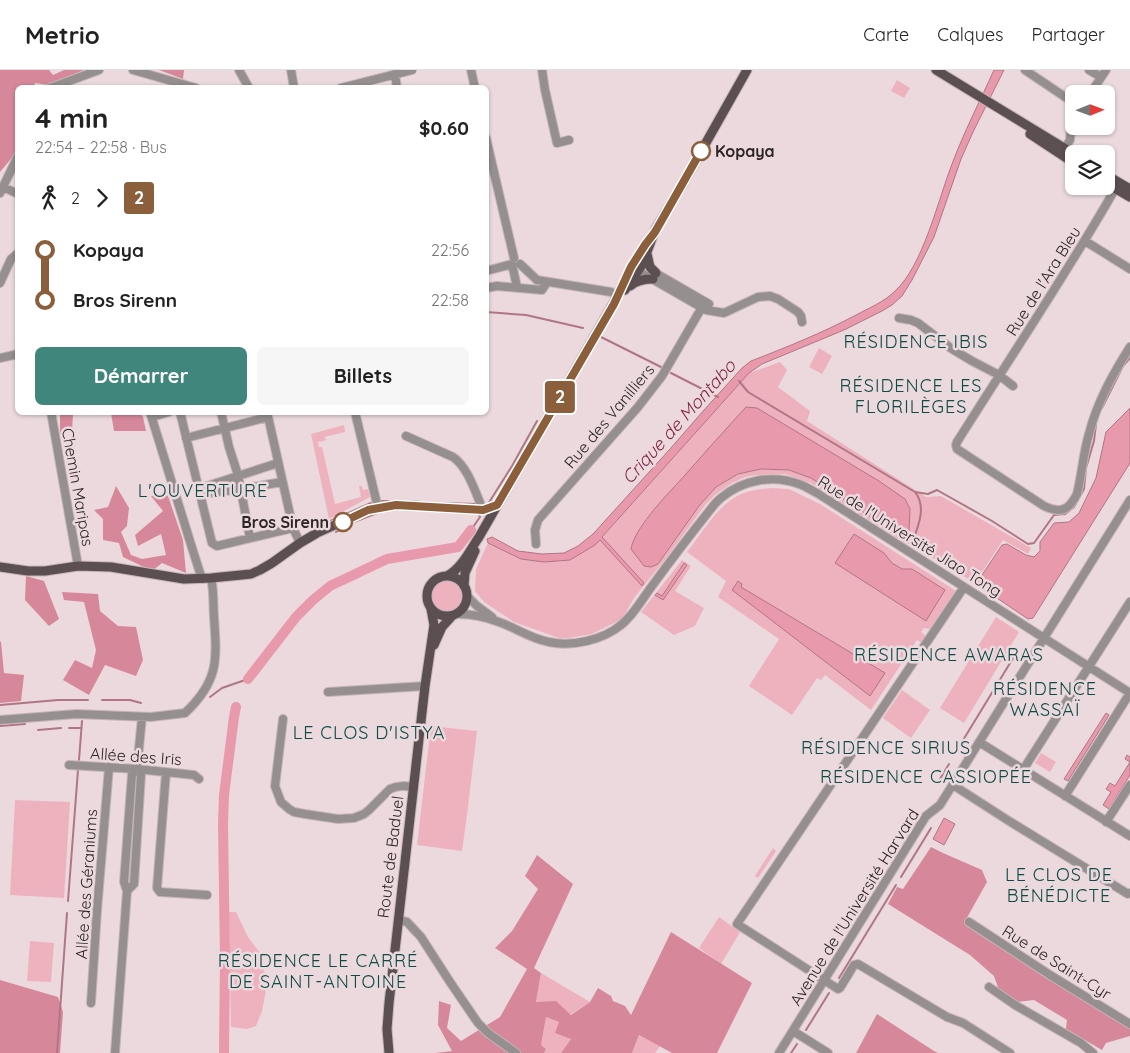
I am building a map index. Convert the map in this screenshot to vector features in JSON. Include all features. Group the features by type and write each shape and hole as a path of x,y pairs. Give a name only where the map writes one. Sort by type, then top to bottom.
{"main road":[{"path":"626,289 645,245 655,232 748,70"},
{"path":"936,70 1003,111 1032,135 1064,149"},
{"path":"1117,186 1130,189"},
{"path":"1117,186 1130,197"},
{"path":"447,576 457,578 464,586 468,597 465,606 455,615 447,617 438,615 428,604 426,595 429,587 437,579 451,574 462,563 479,537 616,300 637,266 648,253 655,232"},
{"path":"616,300 634,282 654,276 650,267 648,253"},
{"path":"0,567 28,571 45,571 78,566 118,568 184,580 251,574 272,563 300,542 368,510 402,505 483,510 497,505"},
{"path":"483,510 485,526"},
{"path":"464,586 465,573 479,537"},
{"name":"Route de Baduel","path":"389,1053 387,1042 388,1016 398,920 425,686 434,625 431,609"},
{"name":"Route de Baduel","path":"428,664 442,627 455,615"}],"street":[{"path":"55,85 99,70"},
{"path":"133,70 186,85"},
{"path":"238,70 248,85"},
{"path":"291,70 294,85"},
{"path":"353,85 412,70"},
{"path":"471,70 474,85"},
{"path":"542,70 557,143 568,140"},
{"path":"1025,70 1065,97"},
{"path":"1089,70 1101,77"},
{"path":"1096,85 1106,70"},
{"path":"395,74 397,85"},
{"path":"1064,149 1070,140 1070,135"},
{"path":"489,150 517,261 537,280 611,292 616,300"},
{"path":"15,162 1,190 15,193"},
{"name":"Rue de l'Ara Bleu","path":"1117,186 1027,334 999,375 956,445 956,448 1044,506 1052,510 1068,508 1077,494 1093,420 1112,377 1130,347"},
{"path":"1085,241 1130,269"},
{"path":"0,283 11,259 15,256"},
{"path":"489,270 512,264 517,287"},
{"path":"637,266 718,312 727,312 758,297 770,296 797,311 801,316 802,322"},
{"path":"489,287 497,286 542,290 546,282"},
{"name":"Rue des Vanilliers","path":"536,544 535,530 538,520 638,407 662,376 704,305"},
{"path":"899,318 905,318 918,323 952,349 999,375 1013,386"},
{"path":"0,358 15,355"},
{"name":"Chemin Maripas","path":"52,415 78,566"},
{"path":"0,720 76,714 142,717 185,713 196,702 212,677 216,654 207,578 192,551 151,415"},
{"path":"181,415 212,543 217,546 293,528"},
{"path":"223,415 229,447 238,475 250,538"},
{"path":"186,438 267,415 293,528 300,542"},
{"path":"355,415 378,508"},
{"path":"406,436 460,462 483,510"},
{"path":"199,491 238,475 278,463"},
{"name":"Rue de l'Université Jiao Tong","path":"500,622 532,637 556,644 572,644 609,634 629,617 720,498 734,489 751,482 769,479 783,480 799,484 817,493 1130,693"},
{"path":"199,491 241,489 282,482"},
{"name":"Avenue de l'Université Harvard","path":"779,1053 926,816 940,805 953,785 1129,502"},
{"path":"964,587 737,924 838,989 854,965 858,964 947,1017 963,1023 1010,1053"},
{"path":"468,597 477,606 500,622"},
{"path":"1024,770 1130,602"},
{"path":"455,615 480,616 500,622"},
{"path":"328,692 425,686"},
{"path":"1065,796 1130,693"},
{"path":"115,1053 128,891 134,884 141,775 137,769 142,717"},
{"path":"283,719 275,786 281,802 294,812 338,819 354,818 364,814 394,788 400,786 414,787"},
{"path":"979,742 1130,836"},
{"name":"Allée des Iris","path":"69,765 194,775 199,779"},
{"name":"Allée des Géraniums","path":"91,1003 109,767"},
{"path":"166,772 157,888 160,892 207,895"},
{"path":"953,785 1016,826 1128,894 1130,893"},
{"path":"1106,822 1130,785"},
{"path":"398,920 407,922 421,937 478,1023 488,1033 516,1053"},
{"name":"Rue de Saint-Cyr","path":"969,922 1130,1024"},
{"path":"989,987 1015,1005 1081,1043 1093,1053"},
{"path":"792,1031 828,1053"}],"shaded area":[{"path":"0,70 49,70 53,75 64,70 84,70 48,85 35,83 34,85 15,85 15,154 0,172"},
{"path":"159,70 184,70 183,79"},
{"path":"994,70 1004,70 961,159 934,237 902,296 882,311 844,330 762,364 749,373 602,537 644,583 642,586 600,540 570,560 544,562 521,559 488,543 487,539 492,537 518,551 542,554 564,553 578,546 593,534 742,368 751,361 843,322 891,295 905,280 922,249 957,152"},
{"path":"897,80 910,88 904,98 891,91"},
{"path":"819,348 832,356 822,374 809,367"},
{"path":"780,362 787,370 778,387 810,411 807,421 926,497 941,496 1031,548 1028,554 1003,540 975,583 905,543 811,483 785,474 757,475 745,477 732,483 716,494 706,504 634,598 622,619 592,634 559,638 514,622 484,602 475,591 476,569 488,543 521,559 544,562 595,545 749,373","holes":["747,407 757,408 879,481 905,499 910,509 900,535 811,478 789,470 761,469 738,474 716,487 681,530 633,542 658,506"]},
{"path":"746,407 757,408 879,481 905,499 910,509 909,531 900,536 811,478 789,470 761,469 738,474 716,487 699,506 658,564 651,567 644,566 631,549 639,530 663,499"},
{"path":"1130,408 1130,463 1033,618 1028,619 976,584 1002,545 1007,544 1026,555 1034,557 1040,551 1040,542 1054,523 1069,522 1079,513 1096,478 1106,432"},
{"path":"60,415 73,415 72,431 60,435"},
{"path":"111,415 142,415 143,417 146,431 114,431"},
{"path":"344,425 345,432 324,437 327,440 318,442 319,447 322,447 335,504 361,497 359,486 362,486 363,490 368,489 370,497 329,519 311,434"},
{"path":"116,486 129,508 127,526 121,532 131,555 142,559 166,555 161,534 138,546 135,535 163,511 151,496 167,493 183,540 186,573 162,563 152,571 123,557 119,543 103,540 103,519 94,510 108,507"},
{"path":"772,488 789,489 820,504 956,591 931,629 924,628 921,632 926,636 922,643 917,640 871,710 825,675 821,680 817,678 792,715 749,686 779,639 718,597 726,581 687,552 718,512 732,499 741,494"},
{"path":"854,534 884,553 892,563 902,569 912,569 945,590 926,621 835,563"},
{"path":"682,560 691,566 675,591 704,608 695,626 674,635 641,612"},
{"path":"684,563 687,565 663,600 655,595 657,593 662,596"},
{"path":"26,576 44,581 59,619 49,626 25,600"},
{"path":"447,580 459,585 464,597 459,609 447,614 435,609 430,597 435,585"},
{"path":"738,581 742,584 741,587 885,673 870,696 732,590"},
{"path":"62,592 98,594 100,611 118,626 136,627 143,660 136,676 105,665 89,695 63,680 75,660 92,668 96,650 84,602 64,600"},
{"path":"996,617 1019,632 964,723 940,708"},
{"path":"0,641 4,673 24,675 21,701 0,703"},
{"path":"902,690 930,710 911,738 883,718"},
{"path":"1106,713 1109,715 1068,781 1064,779"},
{"path":"431,726 477,731 462,851 417,845"},
{"path":"1041,753 1056,762 1050,772 1035,763"},
{"path":"1127,755 1130,757 1130,762 1125,759"},
{"path":"1130,762 1130,775 1109,809 1103,805 1111,792 1106,789 1110,783 1115,786"},
{"path":"15,800 70,802 64,898 10,895"},
{"path":"944,818 955,824 944,845 933,839"},
{"path":"931,847 982,870 987,882 964,923 1130,1028 1130,1036 1106,1043 1102,1050 1066,1029 1067,1020 1034,1000 1017,1002 999,990 994,976 970,955 888,904 897,887 903,889"},
{"path":"773,848 776,851 758,878 755,876"},
{"path":"537,855 573,884 534,968 541,973 536,1002 556,1001 571,1015 590,1002 598,988 611,996 613,1001 625,1006 631,1015 671,932 752,983 717,1053 672,1053 639,1035 632,1053 561,1053 571,1039 555,1033 559,1022 546,1017 541,1045 546,1049 544,1053 435,1053 452,1051 438,1025 439,1001 451,1005 447,1028 461,1041 500,1017 527,969 495,948 512,931 538,889 525,876"},
{"path":"229,912 236,912 248,937 263,957 266,990 262,1011 256,1026 247,1029 231,1027"},
{"path":"719,917 740,932 721,964 699,948"},
{"path":"30,941 54,943 51,982 27,981"},
{"path":"541,973 590,1002 570,1015 536,1002"},
{"path":"0,980 58,997 63,1012 60,1053 0,1053"},
{"path":"877,1014 934,1051 938,1053 856,1053"},
{"path":"546,1017 559,1022 571,1039 561,1053 544,1053 546,1049 541,1045"},
{"path":"639,1035 660,1046 655,1053 632,1053"}],"waterway":[{"path":"489,312 526,315 583,328"},
{"path":"601,337 661,367"},
{"path":"1102,408 1123,366 1130,358"},
{"path":"671,373 718,397"},
{"path":"739,381 748,392 915,492 919,498 921,511 919,524 912,543"},
{"path":"486,504 488,504 512,466 537,421"},
{"path":"915,492 928,494 937,490 1028,544 1034,543 1054,515 1065,514 1074,507 1084,489 1086,468 1094,441 1096,424"},
{"path":"380,501 406,501"},
{"path":"411,501 421,502"},
{"path":"319,526 371,503"},
{"path":"439,503 478,504"},
{"path":"336,532 354,522 377,513"},
{"path":"471,530 480,517 478,513"},
{"name":"Crique de Montabo","path":"248,679 296,617 330,586 387,559 458,547 471,530"},
{"path":"954,755 1018,650"},
{"path":"210,697 222,688 248,679"},
{"path":"0,705 58,700 88,700"},
{"path":"102,700 130,700 141,703"},
{"name":"Crique de Montabo","path":"224,1053 224,795 236,707"},
{"path":"79,760 82,721"},
{"path":"0,726 25,724"},
{"path":"38,730 61,728"},
{"path":"69,728 81,728"},
{"path":"937,784 949,764"},
{"path":"68,901 78,770"},
{"path":"901,877 931,828"},
{"path":"839,978 896,885"},
{"path":"57,1053 67,913"},
{"path":"806,1030 829,993"},
{"path":"791,1053 797,1044"}],"bus line":[{"name":"2","path":"343,522 368,510 385,506 409,505 483,510 497,505 614,304 631,267 655,232 701,151"}],"place":[{"name":"Kopaya","path":"701,151"},
{"name":"Bros Sirenn","path":"343,522"}],"district":[{"name":"RÉSIDENCE IBIS","path":"916,342"},
{"name":"RÉSIDENCE LES FLORILÈGES","path":"911,396"},
{"name":"L'OUVERTURE","path":"203,491"},
{"name":"RÉSIDENCE AWARAS","path":"949,655"},
{"name":"RÉSIDENCE WASSAÏ","path":"1045,699"},
{"name":"LE CLOS D'ISTYA","path":"369,733"},
{"name":"RÉSIDENCE SIRIUS","path":"886,748"},
{"name":"RÉSIDENCE CASSIOPÉE","path":"926,777"},
{"name":"LE CLOS DE BÉNÉDICTE","path":"1059,885"},
{"name":"RÉSIDENCE LE CARRÉ DE SAINT-ANTOINE","path":"318,971"}]}
